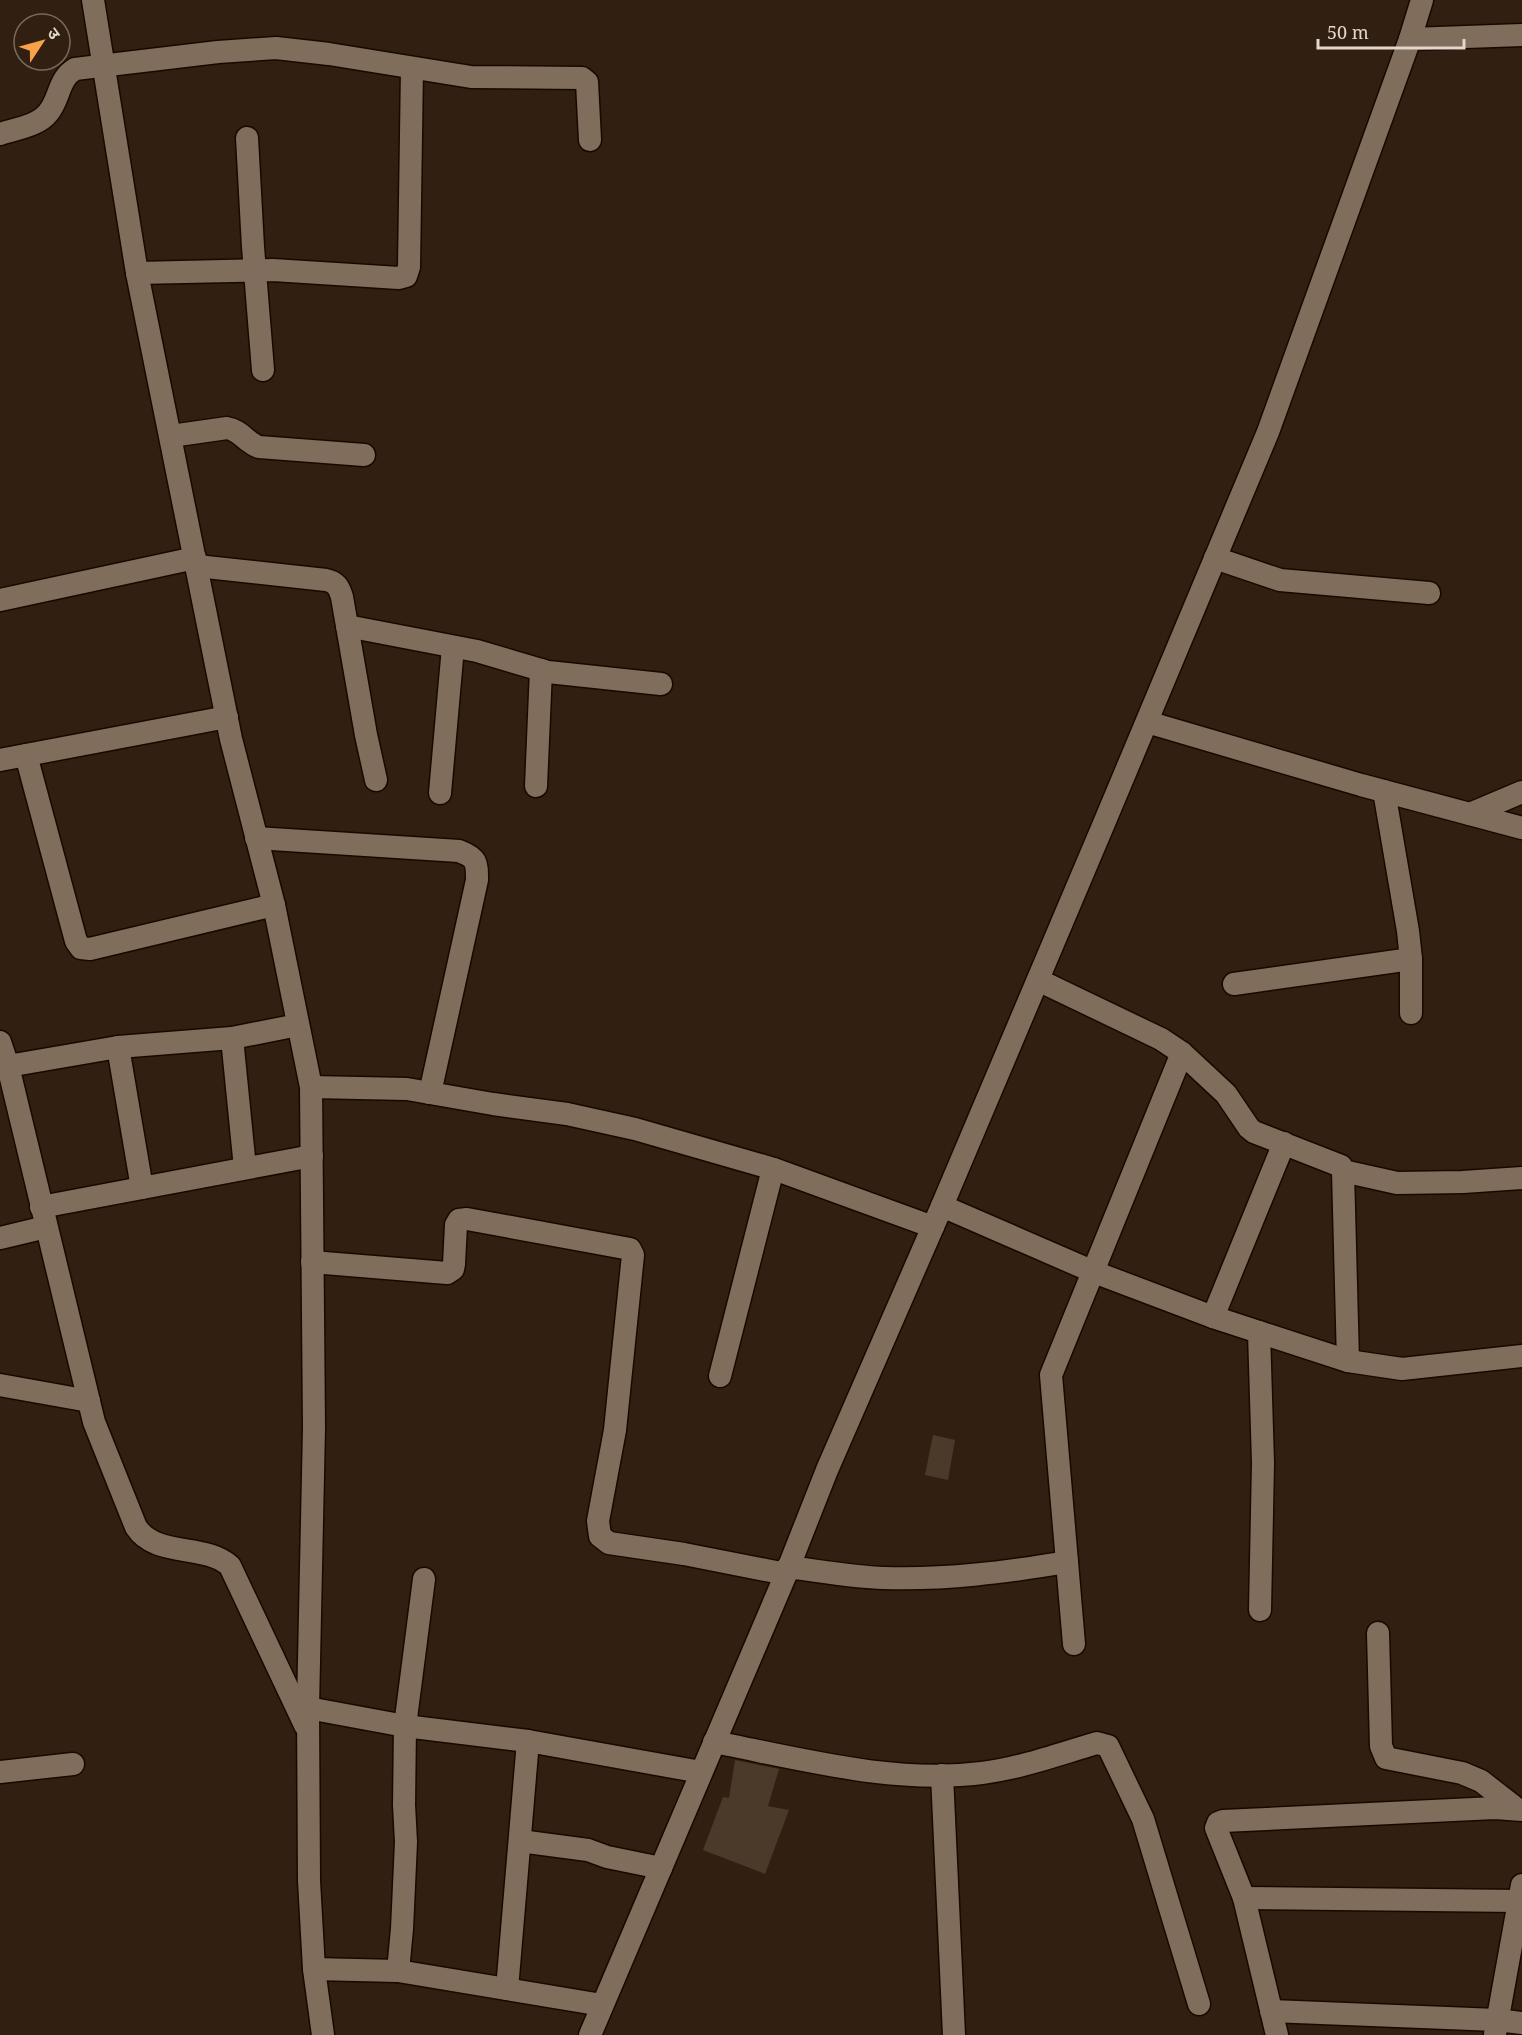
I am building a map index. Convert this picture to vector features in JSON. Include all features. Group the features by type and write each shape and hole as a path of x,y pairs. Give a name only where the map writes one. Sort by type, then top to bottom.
{"street":[{"path":"93,0 137,273 226,717 274,905 311,1087 314,1428 308,1708 309,1881 314,1969 323,2035"},
{"path":"590,2035 827,1470 942,1206 1268,432 1422,0"},
{"path":"1410,39 1522,35"},
{"path":"0,134 38,122 48,113 64,77 75,69 242,49 276,48 487,78 585,79 590,140"},
{"path":"137,273 256,270 399,278 408,275 412,69"},
{"path":"247,138 263,370"},
{"path":"171,436 227,428 233,429 255,446 364,455"},
{"path":"1215,558 1280,580 1429,593"},
{"path":"0,600 196,562 332,581 339,589 376,780"},
{"path":"347,626 477,651 541,670 661,684"},
{"path":"440,793 453,647"},
{"path":"536,786 541,670"},
{"path":"0,760 226,717"},
{"path":"1147,722 1384,791 1522,828"},
{"path":"26,755 76,941 81,948 90,949 274,905"},
{"path":"1384,791 1402,888 1411,959 1411,1013"},
{"path":"1470,814 1522,792"},
{"path":"256,838 459,851 471,856 477,864 477,880 430,1094"},
{"path":"1234,984 1411,959"},
{"path":"1038,980 1161,1039 1182,1053 1226,1094 1251,1130 1338,1164 1343,1170 1396,1183 1522,1178"},
{"path":"8,1066 118,1047 231,1038 298,1025"},
{"path":"231,1038 245,1168"},
{"path":"0,1042 8,1066 94,1422 139,1532 154,1542 216,1558 230,1566 308,1731"},
{"path":"118,1047 142,1188"},
{"path":"1074,1644 1052,1375 1182,1053"},
{"path":"311,1087 407,1089 578,1116 634,1128 773,1169 933,1227"},
{"path":"1213,1317 1284,1143"},
{"path":"0,1238 44,1217 142,1188 312,1156"},
{"path":"720,1376 773,1169"},
{"path":"1343,1170 1348,1361"},
{"path":"942,1206 1094,1272 1213,1317 1348,1361 1402,1369 1522,1356"},
{"path":"312,1262 447,1273 453,1269 454,1264 456,1225 459,1220 467,1219 630,1249 633,1255 615,1430 598,1521 600,1536 609,1543 787,1570 884,1578 945,1577 1005,1572 1067,1562"},
{"path":"1259,1332 1263,1464 1260,1610"},
{"path":"0,1385 89,1401"},
{"path":"398,1971 406,1842 405,1726 424,1579"},
{"path":"1378,1633 1381,1746 1386,1758 1462,1773 1481,1781 1519,1810"},
{"path":"308,1708 405,1726 528,1741 701,1772"},
{"path":"507,1989 528,1741"},
{"path":"714,1742 865,1771 942,1775 1007,1769 1097,1743 1108,1746 1143,1819 1199,2004"},
{"path":"0,1772 73,1764"},
{"path":"942,1775 954,2035"},
{"path":"1277,2035 1244,1898 1216,1828 1218,1823 1436,1811 1519,1810"},
{"path":"520,1841 588,1850 607,1857 661,1868"},
{"path":"1244,1898 1521,1893 1496,2027"},
{"path":"314,1969 398,1971 602,2005"},
{"path":"1271,2011 1496,2027 1522,2023"}],"building":[{"path":"933,1435 955,1440 948,1480 925,1475"},
{"path":"735,1760 779,1769 768,1806 789,1810 765,1874 703,1850 723,1797 729,1798"}]}
